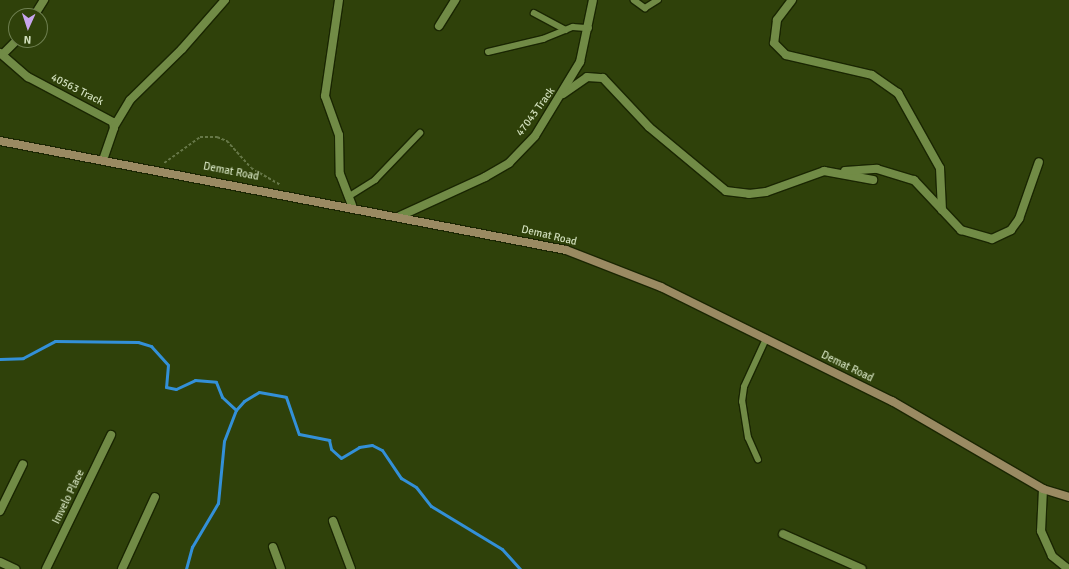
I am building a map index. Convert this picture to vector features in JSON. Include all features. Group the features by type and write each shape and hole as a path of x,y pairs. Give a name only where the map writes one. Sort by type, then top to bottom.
{"street":[{"path":"103,160 114,125 130,100 182,49 225,0"},
{"path":"339,0 325,96 339,135 340,174 352,206"},
{"path":"439,26 455,0"},
{"name":"47043 Track","path":"400,216 457,192 509,163 535,136 563,94 580,62 589,28 593,0"},
{"path":"792,0 777,20 774,43 786,55 872,75 898,93 940,168 942,210"},
{"name":"40563 Track","path":"1,54 28,77 111,120 114,125"},
{"path":"563,94 587,77 603,78 649,127 726,191 749,194 766,192 824,171 842,172 873,180"},
{"name":"Demat Road","path":"0,141 352,206 566,250 661,287 892,401 1043,489 1069,497"},
{"path":"842,172 860,168 894,172 925,188 950,222 971,235 992,239 1003,235 1019,219 1039,162"},
{"name":"Imvelo Place","path":"46,569 111,435"},
{"path":"0,511 23,464"},
{"path":"1043,489 1041,531 1052,556 1068,569"},
{"path":"122,569 155,497"},
{"path":"333,521 351,569"},
{"path":"783,534 862,569"},
{"path":"273,547 281,569"},
{"path":"0,562 15,569"}],"lane":[{"path":"634,0 645,8 658,0"},
{"path":"534,13 566,30"},
{"path":"488,52 566,30 589,28"},
{"path":"348,197 375,180 420,133"},
{"path":"758,460 748,438 742,402 744,387 766,339"}],"path":[{"path":"154,169 200,137 217,137 227,141 251,168 282,186 289,194"}],"waterway":[{"path":"0,359 23,358 55,341 138,342 151,346 168,365 166,387 176,389 195,380 216,382 222,397 236,410 244,401 259,392 286,397 299,434 329,440 331,449 341,458 359,447 372,445 382,450 401,478 416,487 431,506 502,549 520,569"},
{"path":"186,569 192,547 218,503 224,441 236,410"}]}
